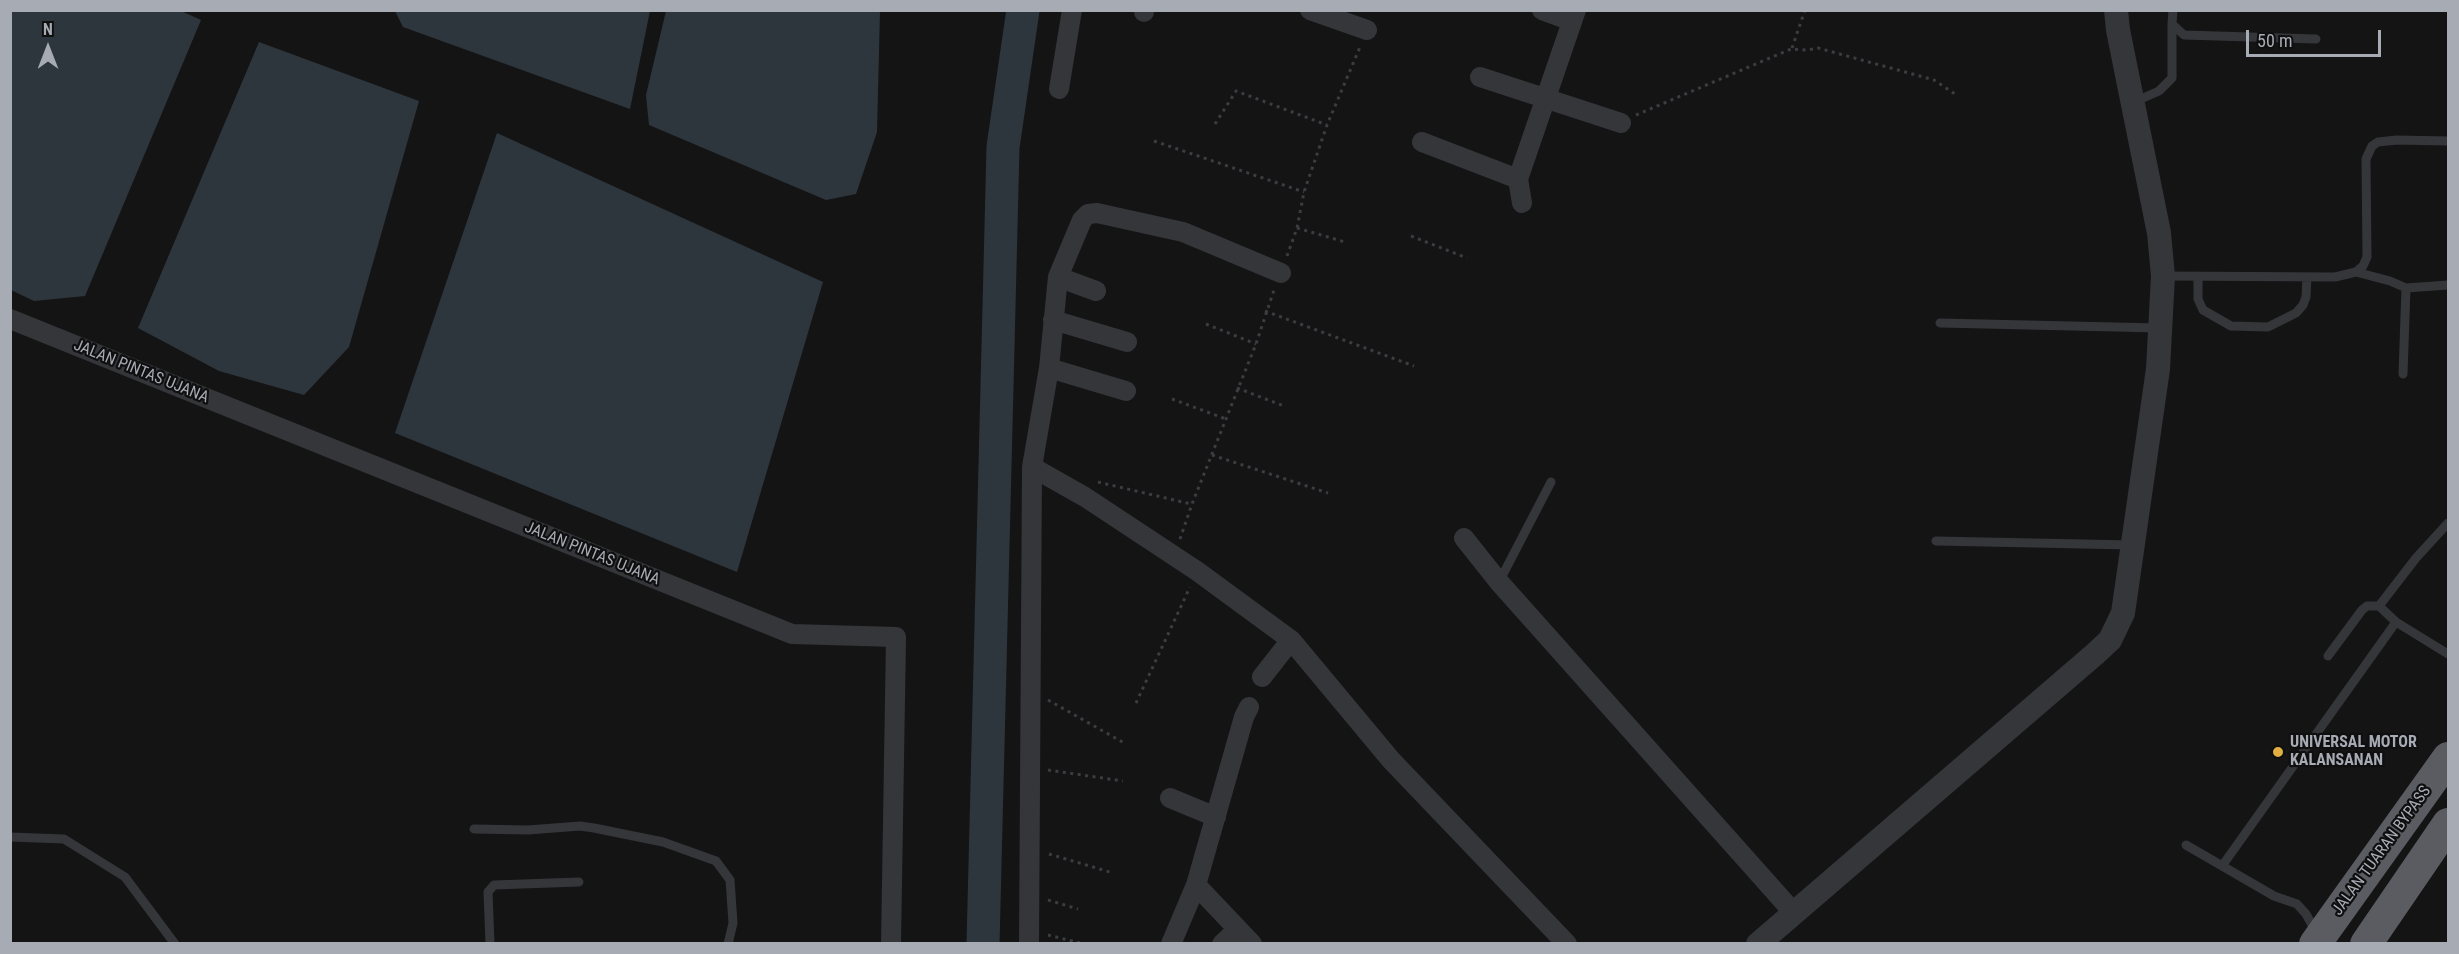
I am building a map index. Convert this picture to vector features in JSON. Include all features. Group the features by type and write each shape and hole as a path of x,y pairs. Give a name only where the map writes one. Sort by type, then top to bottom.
{"highway":[{"name":"JALAN TUARAN BYPASS","path":"2317,941 2448,758"},
{"path":"2366,944 2448,824"}],"street":[{"path":"1059,89 1072,10"},
{"path":"1310,10 1367,30"},
{"path":"1522,202 1518,179 1574,16 1542,10"},
{"path":"1758,944 2110,640 2123,613 2158,369 2163,276 2159,233 2118,30 2116,10"},
{"path":"1480,77 1621,123"},
{"path":"1422,142 1518,179"},
{"path":"1029,944 1032,467 1049,368 1058,277 1082,220 1088,214 1097,213 1183,232 1281,273"},
{"path":"1058,277 1096,291"},
{"name":"JALAN PINTAS UJANA","path":"10,319 792,634 896,637 891,944"},
{"path":"1053,320 1127,342"},
{"path":"1049,368 1126,391"},
{"path":"1032,467 1085,498 1197,571 1291,640 1392,760 1568,944"},
{"path":"1464,538 1499,582 1794,913"},
{"path":"1262,677 1291,640"},
{"path":"1171,944 1196,885 1244,717 1249,707"},
{"path":"1170,798 1216,817"},
{"path":"1196,885 1252,944"},
{"path":"1221,944 1238,929"}],"lane":[{"path":"2133,103 2159,91 2172,78 2173,10"},
{"path":"2172,24 2184,35 2316,39"},
{"path":"2163,276 2336,277 2356,272 2363,266 2367,257 2366,159 2372,146 2378,142 2397,140 2448,141"},
{"path":"2356,272 2406,288 2448,285"},
{"path":"2198,276 2198,299 2202,310 2231,326 2268,327 2296,313 2303,305 2306,297 2307,277"},
{"path":"2403,374 2406,288"},
{"path":"1940,323 2162,328"},
{"path":"1499,582 1551,482"},
{"path":"2379,606 2416,558 2448,523"},
{"path":"1936,542 2133,545"},
{"path":"2328,656 2367,606 2379,606 2396,622 2448,654"},
{"path":"2222,866 2396,622"},
{"path":"474,829 528,830 580,826 663,842 716,861 730,880 733,923 729,944"},
{"path":"10,837 64,839 125,877 175,944"},
{"path":"2186,845 2274,896 2297,904 2306,914 2317,941"},
{"path":"490,944 489,892 494,885 579,882"}],"path":[{"path":"1791,49 1805,10"},
{"path":"1621,123 1791,49 1818,48 1934,80 1954,94"},
{"path":"1215,124 1236,91 1327,125"},
{"path":"1154,141 1304,192"},
{"path":"1297,228 1345,242"},
{"path":"1411,236 1467,258"},
{"path":"1265,310 1414,366"},
{"path":"1206,324 1256,344"},
{"path":"1237,388 1284,406"},
{"path":"1172,399 1226,419"},
{"path":"1212,455 1328,493"},
{"path":"1089,480 1192,504"},
{"path":"1136,703 1197,571"},
{"path":"1031,690 1126,744"},
{"path":"1031,768 1124,781"},
{"path":"1029,848 1113,873"},
{"path":"1029,895 1078,909"},
{"path":"1063,937 1083,944"}],"shaded area":[{"path":"179,10 201,20 85,296 34,301 11,290 11,11"},
{"path":"395,11 650,11 630,109 403,27"},
{"path":"666,11 880,11 877,132 856,194 826,200 649,125 646,95"},
{"path":"259,42 419,101 349,347 304,395 219,371 138,328"},
{"path":"497,133 823,282 737,572 395,433"}],"waterway":[{"path":"983,944 1003,147 1023,10"}],"place":[{"name":"UNIVERSAL MOTOR KALANSANAN","path":"2278,752"}]}
